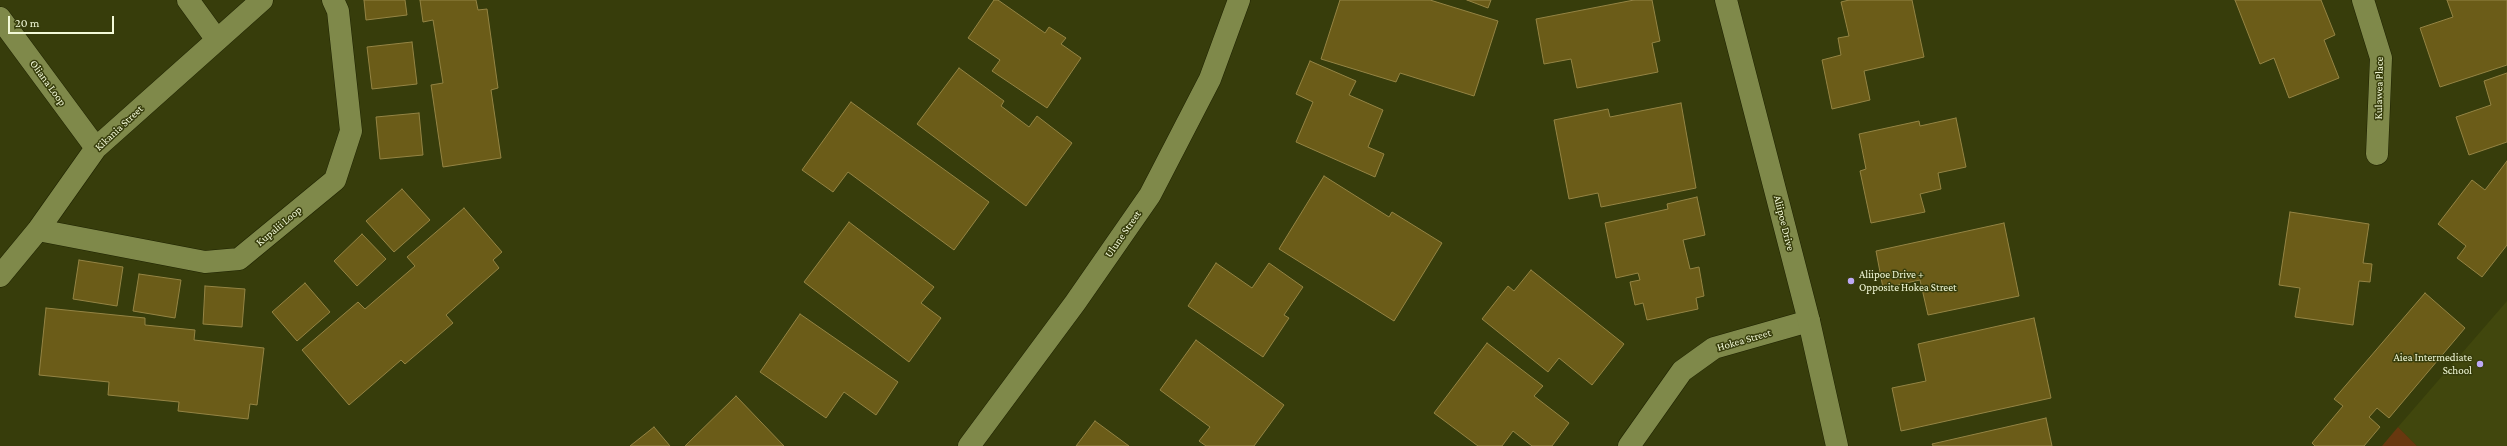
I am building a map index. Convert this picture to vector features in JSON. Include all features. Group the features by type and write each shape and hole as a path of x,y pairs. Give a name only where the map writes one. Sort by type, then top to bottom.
{"street":[{"path":"188,0 217,40"},
{"name":"Kikania Street","path":"0,276 38,230 96,148 262,0"},
{"name":"Kupalii Loop","path":"38,230 205,262 239,259 334,180 351,131 338,11 333,0"},
{"name":"Ulune Street","path":"969,446 1075,304 1150,195 1210,79 1239,0"},
{"name":"Aliipoe Drive","path":"1726,0 1809,321 1837,446"},
{"name":"Kulawea Place","path":"2363,0 2381,58 2377,154"},
{"name":"Oliana Loop","path":"0,18 96,148"},
{"name":"Hokea Street","path":"1628,446 1682,371 1714,348 1809,321"}],"shaded area":[{"name":"Aiea Intermediate School","path":"2507,301 2507,446 2417,446 2398,427"},
{"path":"2398,427 2417,446 2382,446"}],"building":[{"path":"364,0 405,0 407,15 366,20"},
{"path":"420,0 476,0 478,10 487,9 498,88 491,90 501,158 443,167 431,85 443,83 433,20 423,22"},
{"path":"994,0 998,0 1045,33 1049,27 1066,38 1061,44 1081,58 1047,108 992,71 1000,60 968,38"},
{"path":"1340,0 1430,0 1498,21 1474,96 1400,73 1396,82 1321,59"},
{"path":"1467,0 1491,0 1488,8"},
{"path":"1634,0 1652,0 1660,41 1652,43 1658,72 1577,88 1571,59 1544,64 1536,19"},
{"path":"1849,0 1912,0 1924,57 1864,71 1870,100 1832,109 1822,60 1841,55 1838,38 1849,36 1841,2"},
{"path":"2235,0 2321,0 2335,35 2324,40 2339,78 2289,98 2274,58 2260,64"},
{"path":"2447,0 2507,0 2507,65 2440,87 2420,28 2453,17"},
{"path":"412,42 417,84 372,89 367,47"},
{"path":"1310,61 1356,81 1349,95 1383,110 1368,147 1384,154 1375,177 1296,142 1313,102 1296,94"},
{"path":"959,68 1004,101 1001,106 1029,127 1037,116 1072,143 1026,206 917,124"},
{"path":"2507,73 2507,142 2469,155 2456,117 2491,105 2484,81"},
{"path":"851,102 989,202 954,250 848,172 833,192 802,170"},
{"path":"1681,103 1696,188 1601,207 1598,193 1569,199 1554,120 1608,109 1610,117"},
{"path":"419,113 423,155 380,159 376,117"},
{"path":"1956,118 1966,167 1938,173 1941,189 1920,194 1925,212 1871,223 1860,171 1866,169 1859,134 1919,121 1920,126"},
{"path":"2507,161 2507,245 2482,277 2457,258 2466,246 2438,224 2472,180 2485,190"},
{"path":"1324,176 1389,217 1392,212 1442,243 1394,321 1279,249"},
{"path":"402,189 430,220 394,252 366,221"},
{"path":"1697,197 1705,235 1683,240 1690,269 1699,267 1704,296 1696,298 1698,309 1647,320 1643,303 1635,305 1630,282 1640,280 1638,273 1616,278 1605,223 1668,209 1667,204"},
{"path":"464,208 502,252 493,260 499,268 446,315 453,323 405,364 401,360 349,405 302,350 358,302 365,309 415,266 407,257"},
{"path":"2290,212 2369,224 2363,263 2372,264 2370,282 2359,281 2353,325 2295,317 2300,288 2279,285"},
{"path":"849,222 934,287 921,303 941,318 909,362 804,282"},
{"path":"2004,223 2019,296 1928,315 1920,280 1883,288 1876,251"},
{"path":"362,234 386,259 357,286 334,261"},
{"path":"79,260 123,267 117,306 73,299"},
{"path":"1216,263 1252,288 1269,263 1303,287 1284,315 1289,318 1263,357 1188,306"},
{"path":"1531,270 1624,344 1592,385 1559,358 1548,372 1482,319 1508,286 1514,291"},
{"path":"139,274 181,280 175,318 133,311"},
{"path":"305,283 330,312 297,341 272,312"},
{"path":"205,286 245,289 242,327 203,324"},
{"path":"2425,293 2465,328 2389,418 2377,408 2369,417 2380,427 2364,446 2315,446 2312,443 2343,406 2334,399"},
{"path":"46,308 145,318 145,325 195,330 194,340 264,348 257,405 250,404 248,419 178,411 179,402 108,395 109,382 39,375"},
{"path":"800,314 898,382 876,415 844,392 826,418 760,372"},
{"path":"2034,318 2051,398 1901,431 1892,388 1926,381 1918,344"},
{"path":"1196,340 1284,405 1254,446 1206,446 1199,441 1210,427 1160,390"},
{"path":"1487,343 1543,386 1534,396 1569,423 1552,446 1532,446 1513,431 1502,446 1478,446 1434,413"},
{"path":"736,396 784,446 685,446"},
{"path":"2046,418 2052,446 1933,446 1932,444"},
{"path":"1095,421 1129,446 1076,446"},
{"path":"654,427 670,446 630,446"}],"place":[{"name":"Aliipoe Drive + Opposite Hokea Street","path":"1851,281"},
{"name":"Aiea Intermediate School","path":"2480,364"}]}
